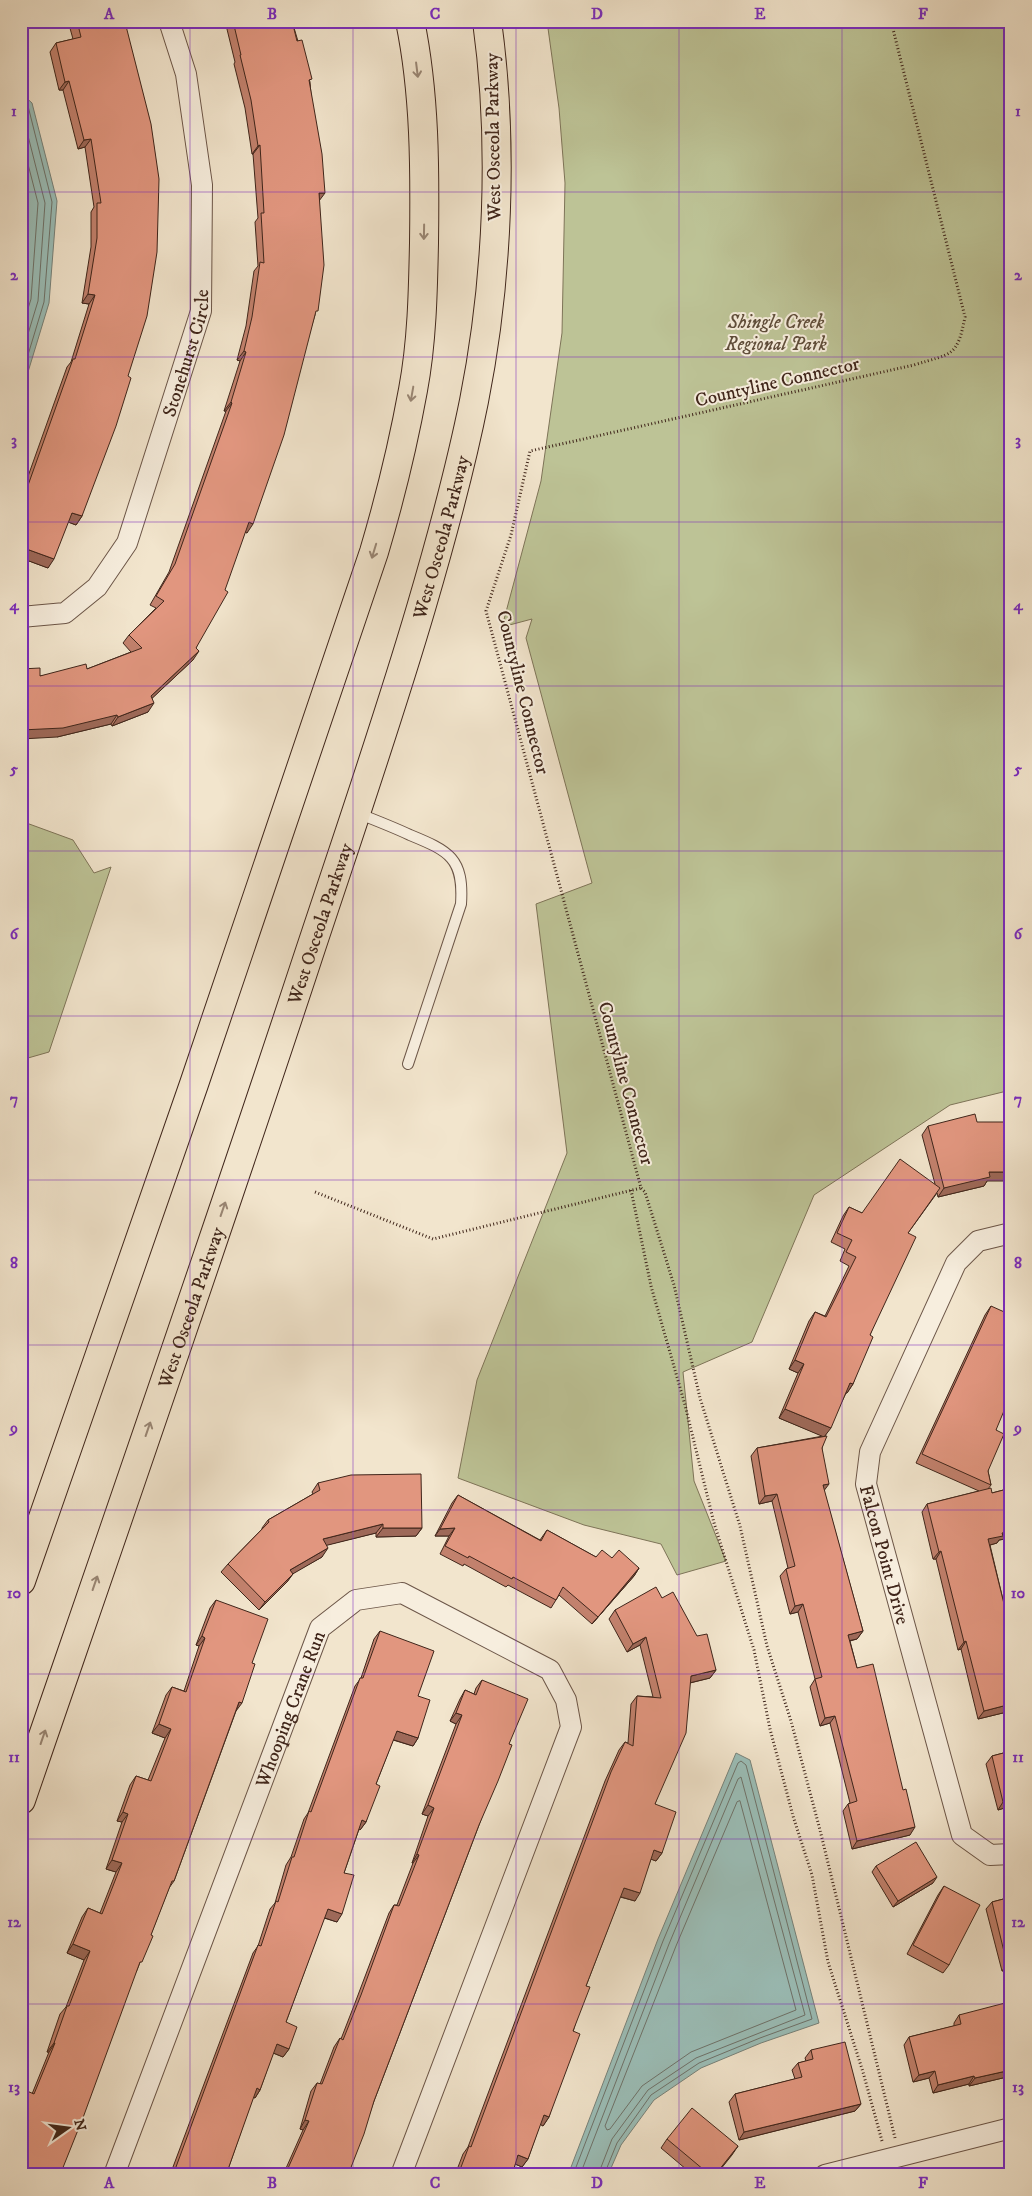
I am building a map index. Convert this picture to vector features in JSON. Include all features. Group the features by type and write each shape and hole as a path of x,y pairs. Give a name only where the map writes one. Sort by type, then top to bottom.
{"main road":[{"path":"21,1581 194,1084 368,570 397,472 414,388 423,290 425,190 422,122 410,21"},
{"name":"West Osceola Parkway","path":"21,1800 260,1103 395,694 453,497 475,398 488,314 494,239 496,168 494,109 487,21"}],"street":[{"name":"Stonehurst Circle","path":"21,616 65,613 97,587 126,543 201,312 202,185 186,74 169,21"},
{"name":"Falcon Point Drive","path":"1011,1233 978,1241 956,1263 870,1452 866,1484 962,1834 990,1856 1011,1854"},
{"name":"Whooping Crane Run","path":"114,2175 320,1628 356,1600 402,1593 550,1670 566,1700 571,1727 401,2175"},
{"path":"825,2175 1011,2128"}],"lane":[{"path":"356,813 440,846 451,857 461,879 461,904 408,1064"}],"path":[{"name":"Countyline Connector","path":"315,1192 433,1239 641,1188 486,611 511,535 530,451 914,364 951,354 960,341 965,317 891,21"},
{"path":"641,1188 645,1192 674,1286 700,1398 740,1526 767,1646 791,1721 820,1830 893,2157"},
{"path":"631,1190 650,1286 686,1405 714,1522 754,1650 770,1729 793,1816 812,1875 828,1962 893,2157"}],"green space":[{"name":"Shingle Creek Regional Park","path":"547,21 1011,21 1011,1090 950,1105 814,1195 752,1342 683,1372 694,1481 726,1561 677,1575 661,1544 584,1525 458,1478 477,1380 567,1153 536,904 592,883 526,638 532,619 502,627 541,481 562,333 565,183 559,108"},
{"path":"21,821 73,840 94,873 111,867 49,1052 21,1060"}],"water":[{"path":"21,93 32,103 57,201 49,303 21,395"},
{"path":"736,1753 750,1760 819,2023 761,2043 701,2068 654,2100 621,2145 608,2175 568,2175 658,1939"}],"building":[{"path":"77,21 117,21 118,27 126,26 151,124 159,179 157,252 147,316 128,376 131,378 116,426 82,516 72,513 54,559 21,547 21,505 73,359 75,359 95,295 88,294 97,238 97,203 101,203 91,139 84,140 69,81 65,82 56,43 81,37"},
{"path":"233,21 292,21 297,41 302,40 312,79 309,80 322,154 325,193 319,193 324,265 318,311 316,311 284,435 253,524 249,522 225,590 228,592 196,648 199,651 151,696 154,703 118,717 117,715 63,728 21,730 21,669 40,668 40,676 86,664 87,669 142,648 129,635 164,601 156,596 175,564 232,403 246,352 244,351 252,317 260,262 264,263 261,213 264,213 260,145 258,146 251,100"},
{"path":"975,1114 977,1122 1011,1122 1011,1172 989,1172 990,1177 944,1188 928,1126"},
{"path":"900,1159 940,1188 908,1233 916,1237 870,1335 873,1337 853,1384 850,1383 831,1428 785,1409 804,1364 795,1360 815,1312 826,1317 856,1257 846,1252 852,1240 837,1233 849,1207 862,1213"},
{"path":"991,1306 1011,1315 1011,1394 996,1430 1004,1434 988,1471 991,1485 922,1454"},
{"path":"827,1436 822,1448 829,1484 823,1485 863,1631 848,1635 857,1668 873,1664 903,1790 906,1789 915,1827 857,1841 848,1804 857,1801 835,1716 825,1718 815,1679 822,1677 803,1604 795,1606 786,1569 795,1566 777,1494 765,1496 757,1448"},
{"path":"421,1474 422,1528 383,1528 383,1524 323,1539 328,1548 290,1570 293,1574 265,1602 228,1564 269,1522 268,1520 320,1490 318,1483 351,1475"},
{"path":"991,1488 992,1493 1011,1488 1011,1531 1002,1533 1003,1536 988,1539 1005,1608 1011,1607 1011,1704 984,1711 927,1504"},
{"path":"458,1495 541,1541 547,1530 596,1557 602,1550 612,1558 619,1550 639,1568 598,1617 563,1587 556,1600 513,1577 512,1579 469,1556 468,1558 445,1546 455,1528 440,1529"},
{"path":"656,1587 662,1598 673,1592 697,1636 707,1634 716,1670 691,1676 686,1733 655,1804 676,1812 662,1853 654,1850 640,1893 624,1888 586,1986 590,1987 573,2031 580,2034 549,2117 544,2115 528,2159 518,2155 512,2175 458,2175 469,2146 471,2147 611,1772 625,1742 633,1746 637,1696 661,1698 646,1637 633,1644 615,1610"},
{"path":"216,1600 268,1619 252,1663 255,1664 242,1703 239,1702 174,1881 172,1881 151,1935 153,1936 142,1962 140,1962 60,2175 21,2175 21,2105 27,2091 34,2094 90,1951 73,1944 88,1908 102,1914 122,1863 112,1860 128,1814 123,1812 136,1776 151,1781 171,1729 159,1724 172,1687 186,1692 205,1638 202,1636"},
{"path":"380,1631 434,1651 418,1696 430,1700 418,1738 397,1731 376,1784 380,1786 366,1822 362,1820 344,1873 354,1875 342,1914 328,1909 286,2022 297,2027 289,2049 277,2044 260,2090 257,2088 226,2175 173,2175 258,1945 261,1946 309,1811 311,1812 360,1678 363,1678"},
{"path":"482,1680 528,1699 509,1744 512,1745 479,1825 374,2101 364,2134 348,2175 285,2175 309,2121 305,2120 317,2083 322,2084 340,2038 343,2040 394,1905 399,1906 419,1855 417,1854 434,1808 428,1805 462,1715 456,1713 465,1690 476,1695"},
{"path":"1011,1751 1011,1800 1003,1802 992,1756"},
{"path":"916,1842 937,1877 898,1901 876,1866"},
{"path":"944,1886 980,1905 949,1965 913,1945"},
{"path":"1011,1897 1011,1963 1007,1964 992,1902"},
{"path":"1005,2003 1008,2016 1011,2016 1011,2070 975,2078 974,2076 938,2085 935,2071 919,2075 909,2037 961,2024 959,2015"},
{"path":"845,2042 861,2104 744,2132 735,2094 802,2077 798,2063 813,2059 811,2050"},
{"path":"692,2108 738,2146 715,2175 710,2175 667,2139"},
{"path":"642,2171 655,2175 641,2175"}]}
